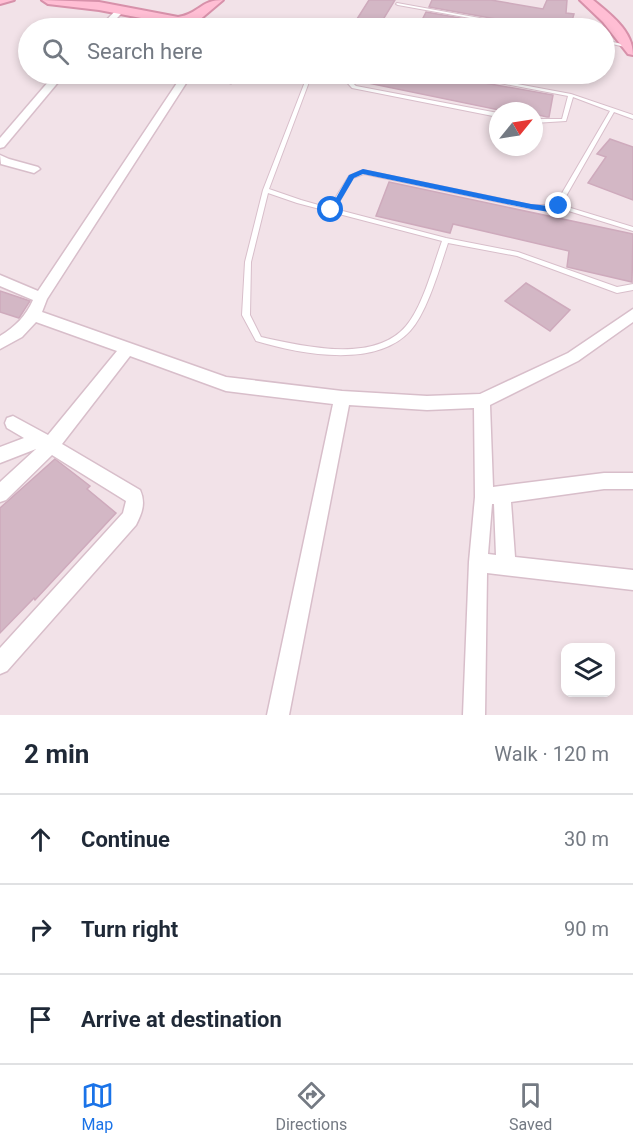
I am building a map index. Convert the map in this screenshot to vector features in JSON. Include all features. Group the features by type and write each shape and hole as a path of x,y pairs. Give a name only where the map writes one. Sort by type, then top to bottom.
{"street":[{"path":"0,0 8,0"},
{"path":"48,0 158,18"},
{"path":"200,18 217,0"},
{"path":"586,0 607,18"},
{"path":"113,18 120,11"},
{"path":"615,28 632,49"},
{"path":"0,145 52,84"},
{"path":"0,343 17,333 34,315 41,298 180,84"},
{"path":"0,158 5,162 34,170"},
{"path":"0,280 41,298"},
{"path":"34,315 226,384 342,398 427,403 482,401 573,357 633,314"},
{"path":"0,329 17,333"},
{"path":"0,494 127,349"},
{"path":"278,715 342,398"},
{"path":"482,401 493,496 506,565"},
{"path":"0,664 130,519 135,506 134,496 13,423"},
{"path":"0,455 44,443"},
{"path":"493,496 604,481 633,481"},
{"path":"474,715 478,562 493,496"},
{"path":"478,562 633,580"}],"lane":[{"path":"398,4 474,18"},
{"path":"615,44 632,49"},
{"path":"306,84 266,190 248,262 246,315 259,339 304,350 368,351 390,344 408,328 432,281 446,240"},
{"path":"351,84 354,87 489,113"},
{"path":"509,84 571,96 633,117"},
{"path":"543,121 564,120 571,96"},
{"path":"559,206 613,110"},
{"path":"331,210 351,177 363,172 531,207 549,209 559,206 633,228"},
{"path":"266,190 331,210 446,240 518,254 617,290 633,287"}],"building":[{"path":"369,0 395,0 384,18 358,18"},
{"path":"432,0 491,0 543,9 547,0 567,0 566,13 574,14 573,18 490,18 429,7"},
{"path":"426,12 459,18 423,18"},
{"path":"373,84 491,84 553,95 549,117 543,116 543,102 489,102 489,108"},
{"path":"610,139 633,147 633,200 588,183 606,157 597,154"},
{"path":"389,182 633,234 632,282 567,267 569,251 453,224 450,233 376,216"},
{"path":"526,283 570,310 550,331 505,301"},
{"path":"0,291 30,301 19,318 0,312"},
{"path":"55,459 90,486 87,489 116,513 35,600 34,598 0,633 0,508"}],"route":[{"path":"331,210 351,177 363,172 531,207 549,209 559,206"}]}
